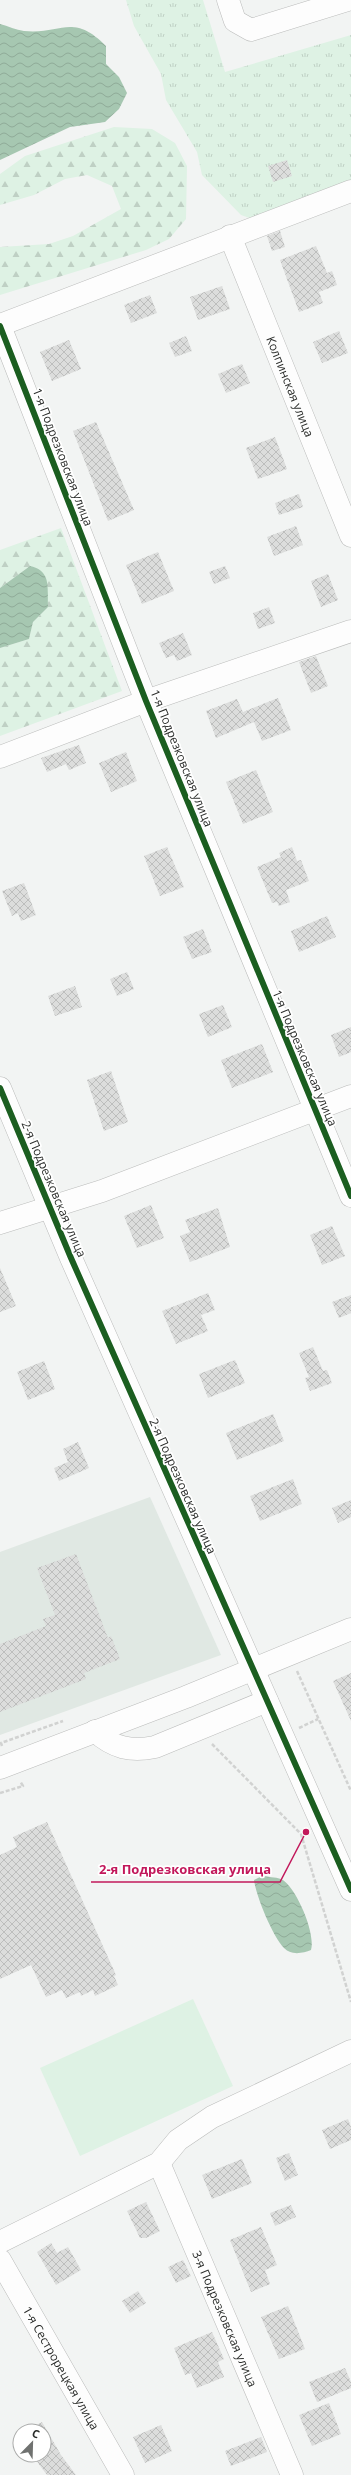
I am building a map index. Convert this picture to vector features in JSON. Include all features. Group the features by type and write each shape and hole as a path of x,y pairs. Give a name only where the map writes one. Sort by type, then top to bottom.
{"street":[{"path":"228,0 235,21 250,30 348,0"},
{"path":"0,326 230,236 351,191"},
{"name":"Колпинская улица","path":"230,236 351,536"},
{"name":"1-я Подрезковская улица","path":"0,326 146,701 351,1196"},
{"path":"0,757 146,701 351,631"},
{"name":"2-я Подрезковская улица","path":"0,1088 49,1207 252,1670 351,1890"},
{"path":"0,1223 102,1192 351,1096"},
{"path":"0,1768 252,1670 351,1629"},
{"path":"95,1731 112,1744 140,1750 161,1745 267,1702"},
{"path":"0,2242 159,2163 178,2140 212,2118 351,2051"},
{"name":"3-я Подрезковская улица","path":"159,2163 292,2475"},
{"name":"1-я Сестрорецкая улица","path":"0,2260 123,2475"}],"path":[{"path":"294,1664 351,1791"},
{"path":"297,1729 319,1719"},
{"path":"1,1743 67,1720"},
{"path":"208,1741 301,1834 351,2002"}],"shaded area":[{"path":"150,1497 221,1655 0,1735 0,1552"}],"green space":[{"path":"126,0 203,0 225,72 351,35 351,182 255,220 241,215 202,175 197,152 166,100 161,74 134,26"},
{"path":"114,127 152,129 175,143 187,166 186,219 169,239 146,250 0,295 0,247 49,244 73,236 121,209 112,186 87,175 65,179 34,195 0,205 0,174 25,156"},
{"path":"61,528 122,691 0,736 0,648 29,639 33,622 48,607 30,566 0,588 0,550"},
{"path":"193,1999 233,2086 80,2156 40,2068"}],"water":[{"path":"0,24 24,31 75,27 94,36 106,46 106,64 119,77 127,93 119,109 105,122 70,127 0,160"},
{"path":"30,566 37,568 45,576 48,587 48,607 33,622 29,639 0,648 0,588"},
{"path":"262,1876 281,1879 287,1883 293,1891 308,1922 311,1933 311,1950 301,1953 294,1953 287,1951 280,1943 266,1916 255,1887 254,1880"}],"building":[{"path":"287,160 292,176 273,182 268,166"},
{"path":"280,231 285,247 272,251 267,236"},
{"path":"316,246 327,273 332,271 337,285 319,292 323,303 299,312 280,260"},
{"path":"222,286 230,309 198,320 190,297"},
{"path":"150,295 157,313 131,323 124,305"},
{"path":"339,331 348,353 322,363 313,342"},
{"path":"186,336 192,351 175,357 169,343"},
{"path":"69,340 81,369 52,381 40,352"},
{"path":"242,364 250,383 226,393 218,374"},
{"path":"96,422 134,510 108,521 73,431"},
{"path":"275,437 287,469 258,479 246,448"},
{"path":"299,494 303,507 279,515 275,503"},
{"path":"296,526 303,545 274,556 267,537"},
{"path":"158,552 174,591 142,604 126,565"},
{"path":"225,566 230,578 214,584 209,572"},
{"path":"328,574 338,600 321,607 311,581"},
{"path":"269,607 275,623 258,629 253,613"},
{"path":"183,633 192,655 177,661 174,655 166,658 159,643"},
{"path":"316,656 328,686 311,693 299,662"},
{"path":"278,698 291,730 262,741 254,722 216,738 206,711 237,699 243,712"},
{"path":"79,745 86,763 69,770 66,764 47,772 41,758"},
{"path":"126,752 137,781 111,792 99,763"},
{"path":"256,770 273,812 243,824 226,782"},
{"path":"167,847 184,887 160,896 144,856"},
{"path":"292,847 297,861 301,860 309,881 286,890 290,902 279,906 277,902 272,903 257,867 281,857 279,853"},
{"path":"24,883 36,915 21,921 18,913 12,916 2,891"},
{"path":"327,916 336,937 299,952 291,931"},
{"path":"203,929 212,952 192,959 183,937"},
{"path":"127,972 134,989 117,996 110,979"},
{"path":"75,986 82,1007 55,1016 48,996"},
{"path":"223,1005 232,1027 208,1037 199,1014"},
{"path":"351,1027 351,1052 339,1057 331,1035"},
{"path":"262,1044 273,1072 232,1088 221,1060"},
{"path":"111,1071 128,1122 104,1131 87,1080"},
{"path":"151,1205 164,1238 137,1248 124,1216"},
{"path":"218,1208 230,1247 190,1262 180,1236 190,1232 185,1220"},
{"path":"332,1226 345,1256 322,1265 310,1235"},
{"path":"0,1268 16,1306 0,1312"},
{"path":"208,1293 215,1310 201,1315 208,1331 176,1344 162,1311"},
{"path":"351,1295 351,1313 339,1318 332,1302"},
{"path":"313,1347 323,1371 327,1370 332,1383 310,1391 305,1378 309,1377 299,1353"},
{"path":"235,1360 245,1383 208,1398 199,1374"},
{"path":"44,1361 55,1389 28,1400 17,1372"},
{"path":"273,1414 284,1441 237,1460 226,1433"},
{"path":"78,1442 89,1468 59,1481 54,1468 68,1462 63,1449"},
{"path":"293,1479 302,1504 260,1521 250,1496"},
{"path":"351,1500 351,1517 338,1523 332,1508"},
{"path":"76,1554 108,1638 111,1636 120,1659 84,1673 86,1679 0,1712 0,1644 46,1626 43,1619 55,1615 37,1568"},
{"path":"351,1673 351,1721 333,1681"},
{"path":"47,1822 116,1975 114,1976 118,1985 95,1996 93,1990 81,1996 80,1992 66,1998 62,1990 46,1997 31,1965 0,1979 0,1855 17,1847 13,1837"},
{"path":"348,2119 351,2127 351,2140 330,2149 322,2130"},
{"path":"289,2153 298,2175 285,2181 276,2158"},
{"path":"242,2159 252,2183 212,2199 202,2175"},
{"path":"146,2202 160,2231 146,2238 140,2238 127,2211"},
{"path":"291,2205 296,2217 275,2226 270,2213"},
{"path":"261,2227 277,2265 265,2270 270,2284 251,2292 230,2240"},
{"path":"51,2243 57,2253 68,2247 81,2270 56,2285 37,2252"},
{"path":"183,2260 191,2276 176,2283 168,2267"},
{"path":"138,2291 146,2303 130,2313 122,2301"},
{"path":"288,2306 305,2349 279,2359 261,2317"},
{"path":"212,2332 224,2359 218,2362 224,2377 197,2388 191,2373 185,2375 174,2348"},
{"path":"345,2368 351,2382 351,2388 317,2402 309,2382"},
{"path":"329,2403 341,2434 312,2446 299,2415"},
{"path":"161,2425 172,2451 145,2463 133,2437"},
{"path":"261,2437 267,2452 231,2466 225,2451"},
{"path":"52,2439 61,2455 76,2475 47,2475 38,2463 52,2463"}],"cycle path":[{"path":"0,326 146,701 351,1196"},
{"path":"0,1088 71,1258 351,1890"}],"place":[{"name":"2-я Подрезковская улица","path":"306,1832"}]}
